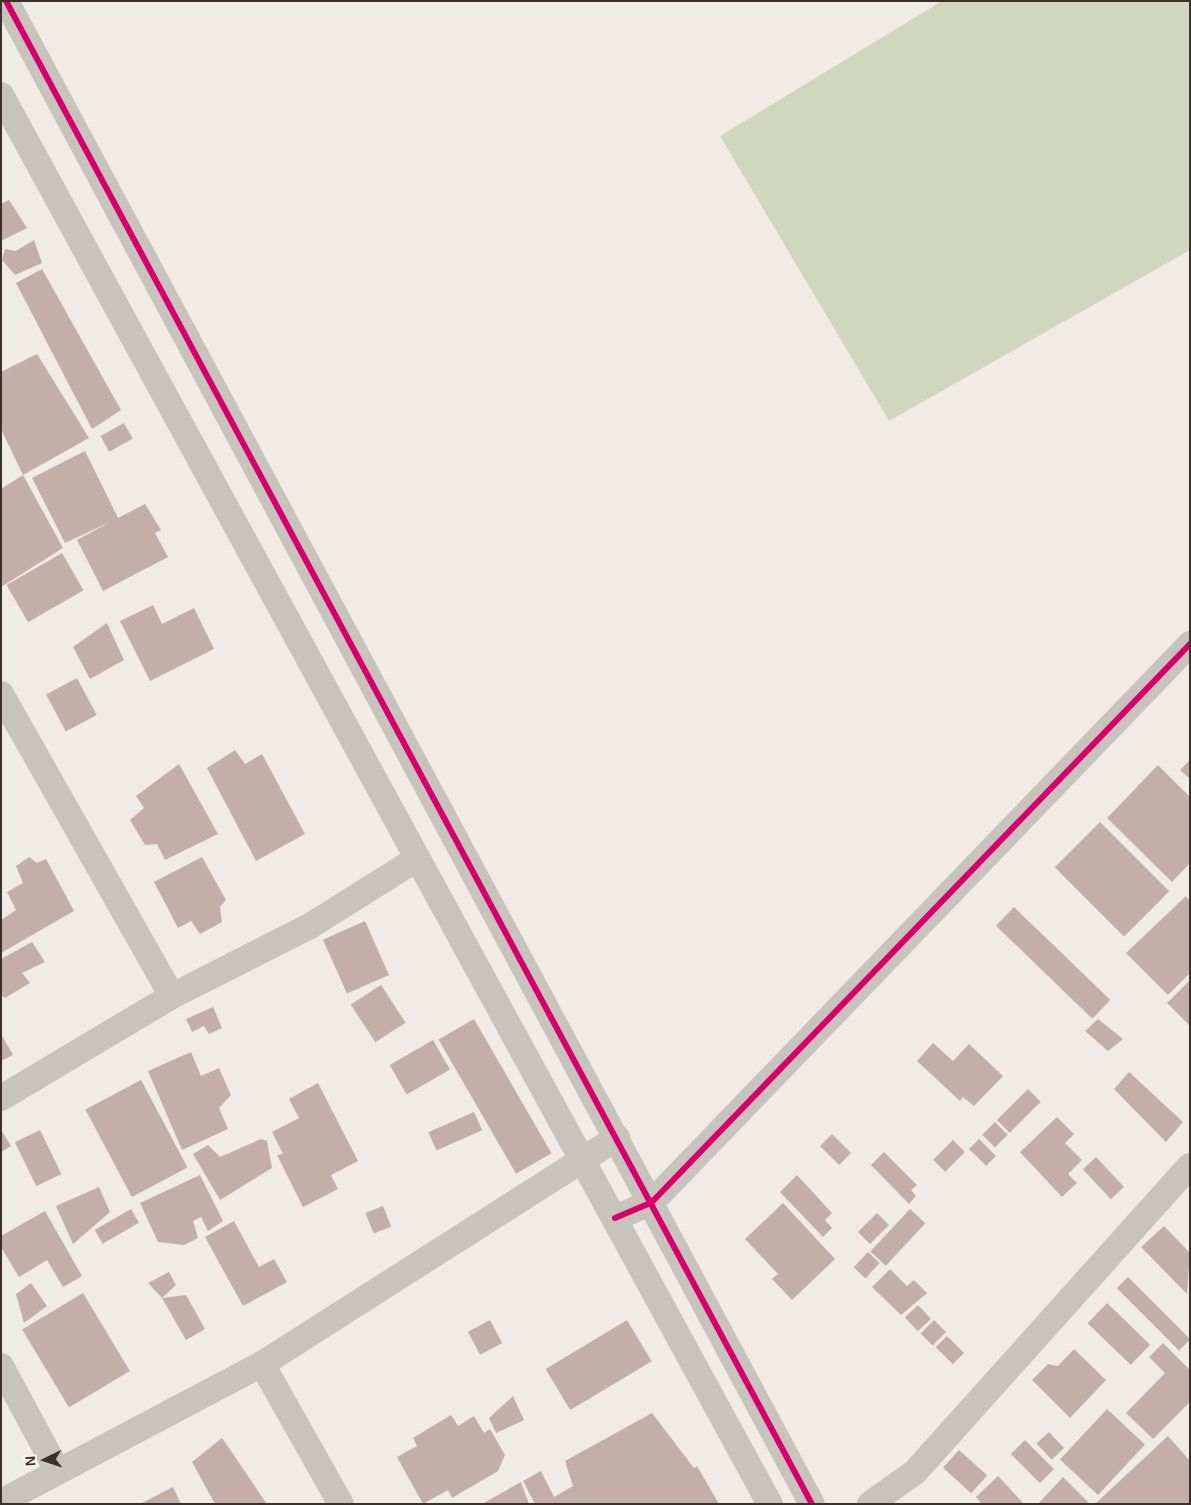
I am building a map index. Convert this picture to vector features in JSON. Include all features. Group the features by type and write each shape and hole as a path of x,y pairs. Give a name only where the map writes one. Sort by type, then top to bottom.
{"street":[{"path":"6,1 812,1504"},
{"path":"1,95 417,859 584,1160 770,1504"},
{"path":"615,1218 651,1203 1190,644"},
{"path":"1,694 172,996"},
{"path":"1,1098 172,996 310,926 417,859"},
{"path":"1,1502 57,1470 262,1364 617,1138"},
{"path":"870,1504 915,1472 1190,1166"},
{"path":"262,1364 341,1504"},
{"path":"1,1366 57,1470"}],"green space":[{"path":"942,1 1190,1 1190,250 889,421 720,136"}],"building":[{"path":"9,200 27,228 1,241 1,204"},
{"path":"34,240 42,263 15,275 2,260 5,249 16,251"},
{"path":"42,269 121,410 92,429 16,283"},
{"path":"37,354 89,438 23,475 1,429 1,372"},
{"path":"124,423 133,439 109,452 100,436"},
{"path":"85,451 118,518 145,504 161,530 155,533 168,557 103,591 77,540 110,522 65,543 32,478"},
{"path":"23,475 63,548 1,587 1,489"},
{"path":"62,553 84,590 28,622 7,585"},
{"path":"153,605 162,624 194,608 214,649 150,681 120,621"},
{"path":"107,623 124,660 90,679 73,647"},
{"path":"77,678 97,715 66,732 46,694"},
{"path":"235,750 245,764 262,754 305,834 256,861 207,768"},
{"path":"1190,760 1190,779 1180,770"},
{"path":"179,764 218,834 165,860 157,844 145,845 130,820 144,808 136,796"},
{"path":"1158,765 1190,797 1190,863 1172,882 1107,818"},
{"path":"1100,822 1169,891 1124,937 1055,867"},
{"path":"29,857 37,863 46,859 74,911 1,953 1,920 16,910 7,892 23,883 16,866"},
{"path":"202,857 226,900 220,907 222,922 200,934 191,921 178,928 154,882"},
{"path":"1186,896 1190,901 1190,973 1168,995 1126,953"},
{"path":"1014,907 1110,1000 1092,1019 996,926"},
{"path":"365,921 389,975 347,994 323,940"},
{"path":"32,942 45,962 22,973 30,983 5,998 1,995 1,959"},
{"path":"1190,980 1190,1026 1167,1003"},
{"path":"381,985 406,1023 375,1042 351,1005"},
{"path":"213,1007 222,1028 209,1034 204,1026 192,1032 186,1019"},
{"path":"474,1019 552,1153 516,1174 438,1040"},
{"path":"1098,1019 1123,1039 1108,1051 1085,1031"},
{"path":"1,1034 13,1055 1,1061"},
{"path":"433,1040 450,1069 407,1094 390,1065"},
{"path":"933,1043 953,1061 969,1044 1003,1076 974,1106 963,1097 960,1101 917,1061"},
{"path":"191,1052 201,1076 219,1068 231,1095 219,1108 228,1129 182,1150 148,1071"},
{"path":"1129,1072 1183,1122 1166,1142 1114,1089"},
{"path":"141,1080 187,1167 132,1197 85,1110"},
{"path":"318,1083 358,1161 331,1175 338,1189 303,1207 277,1155 283,1154 272,1132 299,1118 289,1099"},
{"path":"1028,1089 1041,1102 1010,1133 997,1120"},
{"path":"474,1112 482,1130 436,1151 428,1132"},
{"path":"1057,1117 1074,1134 1065,1143 1082,1160 1068,1174 1077,1183 1062,1197 1020,1152"},
{"path":"995,1122 1008,1135 995,1147 982,1135"},
{"path":"1,1130 11,1146 1,1152"},
{"path":"40,1130 61,1174 36,1186 15,1142"},
{"path":"832,1134 851,1153 839,1165 820,1146"},
{"path":"261,1139 267,1141 272,1168 220,1200 193,1154 208,1145 220,1157"},
{"path":"979,1139 996,1156 986,1166 969,1149"},
{"path":"953,1140 965,1152 945,1172 933,1160"},
{"path":"884,1152 917,1185 911,1190 916,1196 909,1204 871,1165"},
{"path":"1096,1157 1124,1187 1111,1199 1083,1169"},
{"path":"200,1175 223,1221 208,1231 201,1217 193,1221 198,1238 184,1245 158,1242 140,1203"},
{"path":"797,1175 832,1213 825,1220 832,1228 823,1237 780,1192"},
{"path":"99,1187 110,1212 73,1244 56,1206"},
{"path":"783,1203 835,1259 792,1300 772,1279 778,1274 745,1239"},
{"path":"383,1206 391,1226 374,1234 365,1213"},
{"path":"131,1209 139,1223 103,1244 95,1230"},
{"path":"910,1209 925,1223 886,1266 870,1251"},
{"path":"45,1211 82,1276 63,1287 47,1260 19,1277 1,1247 1,1236"},
{"path":"877,1213 889,1225 870,1244 858,1232"},
{"path":"234,1221 259,1267 274,1259 287,1282 243,1306 205,1237"},
{"path":"1164,1226 1190,1253 1187,1294 1141,1247"},
{"path":"868,1252 880,1263 865,1278 854,1267"},
{"path":"890,1269 907,1286 914,1280 927,1293 901,1315 872,1287"},
{"path":"169,1272 176,1285 162,1298 148,1283"},
{"path":"1128,1277 1190,1339 1179,1351 1117,1288"},
{"path":"31,1283 47,1306 24,1323 16,1294"},
{"path":"83,1293 130,1371 69,1408 22,1330"},
{"path":"186,1295 205,1329 186,1340 162,1298"},
{"path":"1107,1303 1150,1345 1131,1365 1088,1323"},
{"path":"918,1305 931,1319 918,1331 905,1317"},
{"path":"490,1320 502,1343 480,1355 468,1332"},
{"path":"627,1320 652,1361 570,1410 546,1369"},
{"path":"934,1320 946,1332 933,1345 921,1333"},
{"path":"947,1336 964,1353 953,1364 936,1347"},
{"path":"1163,1343 1190,1370 1190,1402 1153,1439 1126,1413 1165,1373 1149,1357"},
{"path":"1074,1349 1106,1380 1070,1418 1032,1380 1048,1364 1058,1366"},
{"path":"513,1396 524,1420 496,1433 489,1418"},
{"path":"1107,1409 1145,1444 1098,1495 1060,1459"},
{"path":"652,1413 694,1468 697,1466 719,1504 535,1504 523,1481 541,1471 554,1497 573,1486 565,1461"},
{"path":"451,1415 458,1426 474,1416 484,1433 490,1429 505,1455 498,1471 452,1498 448,1490 423,1504 397,1457 417,1446 413,1438"},
{"path":"1049,1432 1064,1448 1052,1460 1037,1444"},
{"path":"1168,1436 1190,1461 1190,1504 1096,1503"},
{"path":"222,1438 267,1504 215,1504 192,1462"},
{"path":"1025,1440 1054,1469 1040,1483 1011,1454"},
{"path":"959,1450 987,1475 971,1493 943,1468"},
{"path":"998,1476 1024,1504 982,1504 976,1497"},
{"path":"1063,1477 1090,1504 1038,1504"},
{"path":"521,1482 529,1504 482,1504"},
{"path":"173,1487 181,1504 140,1504"}],"cycle path":[{"path":"6,1 812,1504"},
{"path":"615,1218 651,1203 1190,644"}]}
